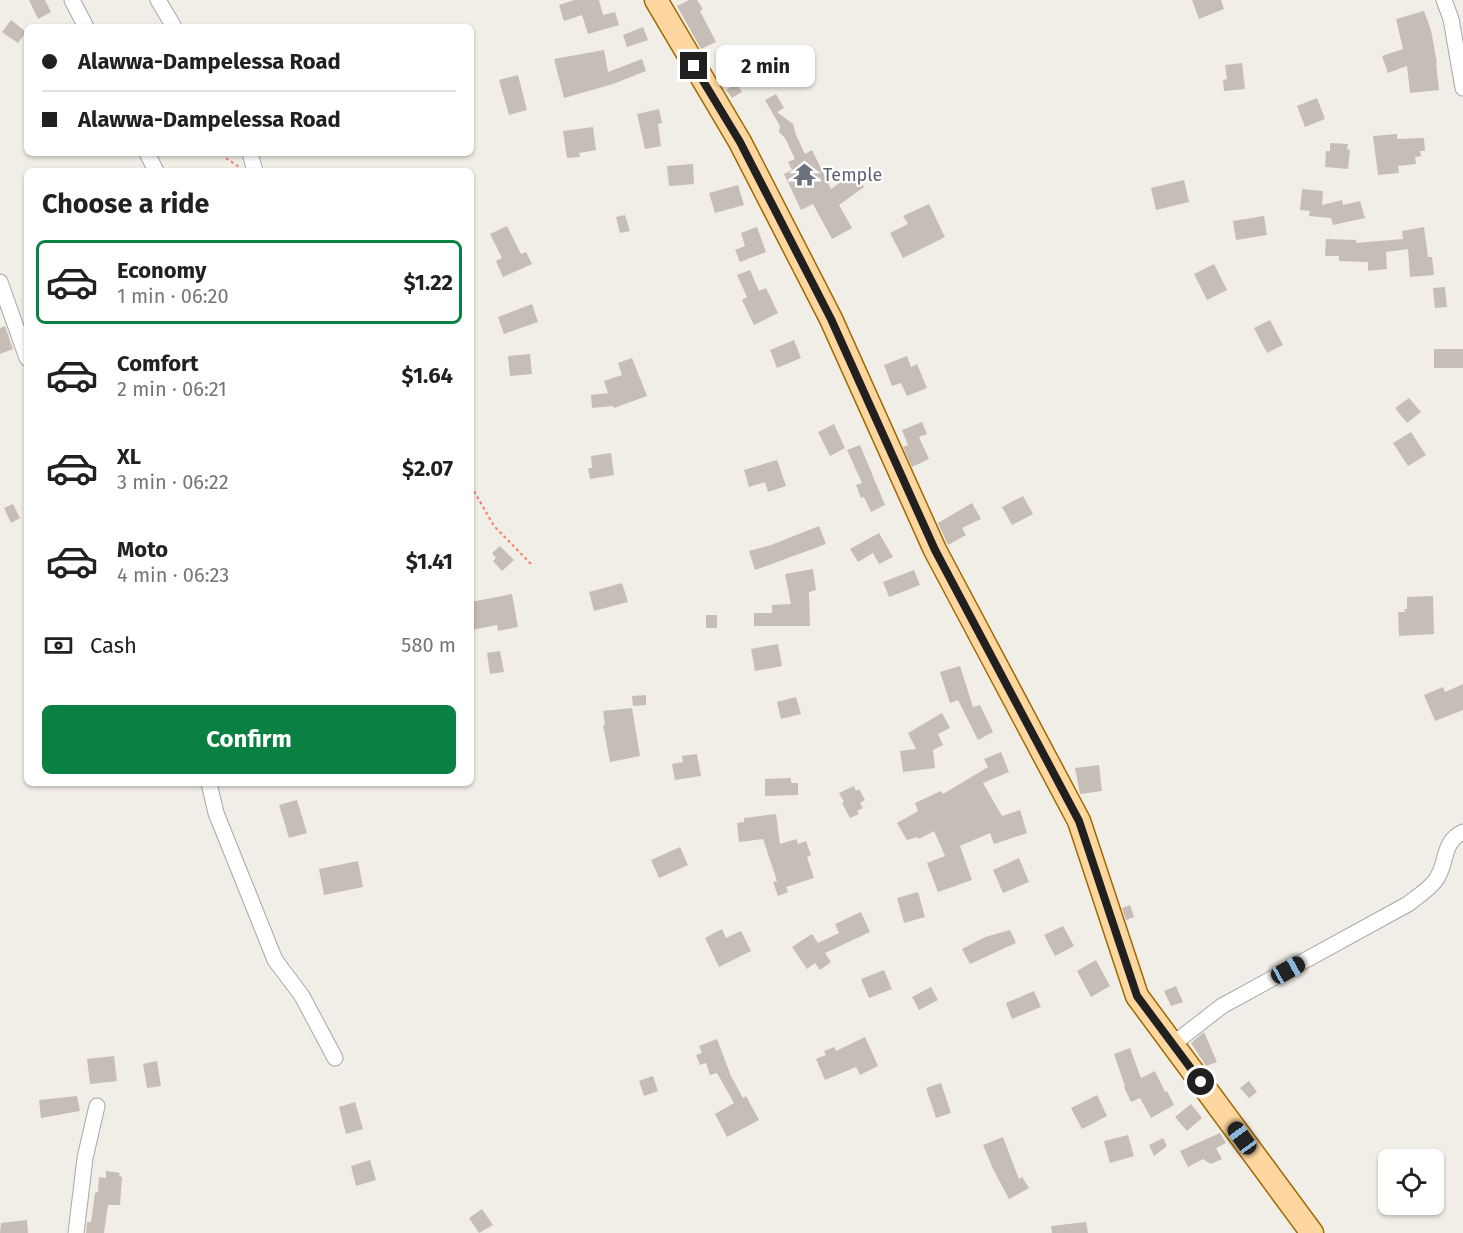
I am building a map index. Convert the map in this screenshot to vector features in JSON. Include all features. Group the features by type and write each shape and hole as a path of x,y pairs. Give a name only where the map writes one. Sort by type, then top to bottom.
{"main road":[{"path":"656,0 740,142 831,319 935,550 1079,821 1137,996 1312,1233"}],"street":[{"path":"72,0 84,24"},
{"path":"158,0 172,24"},
{"path":"1444,0 1451,19 1463,88"},
{"path":"0,282 24,350"},
{"path":"210,786 216,813 275,960 302,996 335,1058"},
{"path":"1173,1044 1222,1006 1408,904 1434,882 1447,846 1463,832"},
{"path":"76,1233 85,1158 97,1106"}],"path":[{"path":"226,158 240,168"},
{"path":"474,491 494,526 533,566"}],"building":[{"path":"29,0 45,0 51,12 38,19"},
{"path":"574,0 599,0 603,15 615,12 619,25 588,34 582,15 564,21 559,5"},
{"path":"689,0 697,0 703,9 700,11 716,42 701,49 677,6"},
{"path":"1192,0 1221,0 1224,9 1199,19"},
{"path":"1424,11 1431,30 1439,90 1410,93 1407,66 1388,73 1382,56 1403,49 1396,19"},
{"path":"11,20 24,30 24,35 18,43 2,32"},
{"path":"643,27 648,40 627,47 623,35"},
{"path":"604,50 608,72 642,59 646,71 613,84 564,98 554,59"},
{"path":"1242,63 1245,89 1224,91 1223,80 1227,79 1225,65"},
{"path":"518,75 527,110 509,115 499,80"},
{"path":"736,83 742,92 732,98 726,90"},
{"path":"776,94 784,108 777,112 793,124 805,154 812,150 831,189 854,173 864,187 839,205 852,228 832,239 813,204 801,210 784,174 792,170 788,162 795,159 785,138 779,132 780,126 765,100"},
{"path":"1317,98 1325,119 1305,127 1297,106"},
{"path":"659,109 662,123 658,124 661,146 645,149 637,114"},
{"path":"593,127 596,150 579,153 580,157 567,158 563,131"},
{"path":"1397,134 1397,139 1424,138 1425,151 1420,151 1421,156 1415,157 1416,164 1398,166 1399,173 1378,175 1373,136"},
{"path":"1330,143 1348,144 1347,149 1350,150 1348,169 1325,167 1326,151 1330,151"},
{"path":"693,164 694,184 669,186 667,166"},
{"path":"1184,180 1189,202 1156,210 1151,188"},
{"path":"738,185 744,205 715,213 709,193"},
{"path":"1302,189 1323,191 1322,205 1342,200 1343,205 1360,201 1365,218 1333,225 1331,218 1309,216 1310,211 1300,210"},
{"path":"929,204 945,237 903,258 890,233 908,224 903,216"},
{"path":"625,215 630,231 620,233 616,217"},
{"path":"1264,216 1267,235 1236,240 1233,221"},
{"path":"507,226 521,254 526,252 532,264 503,277 496,261 502,258 490,234"},
{"path":"757,227 766,252 740,262 735,250 745,246 741,233"},
{"path":"1424,227 1428,257 1432,257 1434,275 1410,277 1408,249 1386,252 1387,269 1368,271 1368,262 1339,261 1339,256 1325,256 1326,239 1356,240 1356,243 1403,239 1402,231"},
{"path":"1214,264 1227,290 1207,300 1194,274"},
{"path":"750,270 759,291 766,288 778,313 754,325 742,300 747,297 737,275"},
{"path":"1445,287 1447,307 1435,308 1433,288"},
{"path":"532,304 538,322 504,334 498,317"},
{"path":"1270,320 1283,345 1267,353 1254,328"},
{"path":"5,326 13,349 0,354 0,328"},
{"path":"794,340 801,358 777,368 770,350"},
{"path":"1434,349 1463,349 1463,368 1434,368"},
{"path":"530,354 532,374 510,376 508,356"},
{"path":"907,356 911,367 917,364 927,388 907,396 901,383 892,386 884,365"},
{"path":"632,358 647,396 614,408 613,406 592,408 591,395 608,393 604,381 622,375 618,363"},
{"path":"1409,398 1421,412 1407,423 1395,408"},
{"path":"922,422 927,434 919,437 929,459 912,467 903,447 908,445 902,430"},
{"path":"834,424 845,448 830,456 818,432"},
{"path":"1411,432 1426,455 1408,466 1393,443"},
{"path":"860,445 885,505 871,512 864,497 861,498 856,485 862,483 847,450"},
{"path":"611,453 614,475 590,479 588,468 592,468 591,456"},
{"path":"777,460 786,486 768,492 765,482 749,487 744,470"},
{"path":"1023,496 1033,514 1012,525 1002,507"},
{"path":"972,503 981,519 962,528 966,535 948,545 938,523"},
{"path":"13,504 20,518 11,523 4,508"},
{"path":"819,526 826,544 755,570 749,551"},
{"path":"879,533 893,557 879,564 873,553 858,562 850,549"},
{"path":"500,546 514,560 502,571 493,561 496,558 492,553"},
{"path":"813,569 816,590 809,592 810,626 754,626 754,613 772,613 772,605 791,604 785,574"},
{"path":"914,570 920,585 889,597 883,582"},
{"path":"622,583 628,602 594,611 589,592"},
{"path":"512,594 518,627 498,631 497,625 474,629 474,601"},
{"path":"1433,596 1434,634 1399,636 1398,612 1405,612 1404,609 1407,609 1407,597"},
{"path":"706,615 717,615 717,628 706,628"},
{"path":"778,644 782,666 755,671 751,649"},
{"path":"500,651 504,672 490,674 487,653"},
{"path":"960,666 973,707 980,705 993,732 978,740 958,700 950,703 940,672"},
{"path":"1463,684 1463,710 1435,721 1424,695 1443,687 1445,692"},
{"path":"646,695 646,705 633,706 632,696"},
{"path":"796,697 801,714 781,719 777,702"},
{"path":"632,708 640,756 610,762 603,725 605,725 603,711"},
{"path":"942,713 950,728 938,734 943,745 933,750 935,768 903,772 900,751 916,749 908,733"},
{"path":"1001,752 1009,772 983,783 1002,816 1020,810 1027,833 994,844 990,833 960,846 972,880 938,892 927,863 945,856 934,831 919,839 918,837 907,840 897,823 918,811 915,803 941,791 943,794 988,767 984,759"},
{"path":"697,754 701,776 675,780 672,764 683,762 682,756"},
{"path":"1099,765 1102,791 1080,794 1075,768"},
{"path":"791,778 791,783 798,783 798,795 765,796 765,779"},
{"path":"854,786 856,791 859,789 865,800 860,803 863,808 857,811 859,814 850,818 839,793"},
{"path":"297,800 307,833 289,838 279,805"},
{"path":"776,814 780,844 796,839 798,844 806,841 811,855 807,857 814,878 786,887 788,892 778,896 773,882 777,881 763,839 739,842 737,823 744,822 744,818"},
{"path":"680,847 688,865 659,878 651,860"},
{"path":"1019,858 1029,882 1003,893 993,870"},
{"path":"358,861 363,887 324,895 319,869"},
{"path":"918,892 925,917 904,923 897,898"},
{"path":"1130,905 1134,917 1126,920 1122,908"},
{"path":"861,912 870,932 825,953 831,962 820,970 815,963 807,969 792,947 812,934 818,943 839,933 835,924"},
{"path":"1063,926 1074,946 1055,956 1044,935"},
{"path":"722,929 726,938 741,931 751,951 719,967 705,938"},
{"path":"1010,930 1016,943 970,964 962,949 985,937"},
{"path":"1096,960 1110,986 1091,997 1077,971"},
{"path":"884,970 892,989 869,998 861,979"},
{"path":"1176,986 1183,1002 1171,1006 1164,991"},
{"path":"931,987 938,1000 919,1010 912,997"},
{"path":"1034,991 1041,1007 1012,1019 1006,1003"},
{"path":"1204,1032 1217,1062 1206,1066 1191,1043"},
{"path":"865,1037 878,1066 860,1075 856,1067 825,1080 816,1059 826,1055 824,1051 834,1047 836,1051"},
{"path":"717,1039 731,1076 743,1098 746,1096 759,1120 727,1137 715,1114 734,1103 717,1073 710,1075 706,1063 700,1065 696,1055 702,1053 699,1046"},
{"path":"1130,1048 1141,1078 1155,1071 1174,1105 1151,1118 1140,1098 1131,1102 1114,1054"},
{"path":"114,1056 117,1081 90,1084 87,1059"},
{"path":"157,1061 161,1086 147,1088 143,1064"},
{"path":"653,1076 658,1091 644,1096 639,1081"},
{"path":"1249,1081 1257,1092 1249,1098 1240,1088"},
{"path":"941,1083 951,1113 936,1118 926,1088"},
{"path":"1097,1095 1107,1116 1082,1129 1071,1108"},
{"path":"77,1096 80,1111 41,1118 39,1100"},
{"path":"355,1102 363,1129 346,1134 339,1107"},
{"path":"1191,1104 1202,1118 1187,1131 1175,1117"},
{"path":"1220,1133 1226,1143 1216,1148 1222,1159 1211,1164 1203,1159 1188,1167 1180,1151"},
{"path":"1128,1135 1134,1156 1110,1163 1104,1141"},
{"path":"1003,1137 1019,1179 1022,1177 1029,1188 1009,1199 983,1145"},
{"path":"1163,1138 1167,1146 1154,1156 1149,1145"},
{"path":"370,1160 376,1180 356,1186 351,1166"},
{"path":"106,1171 120,1173 119,1176 122,1177 120,1205 108,1205 104,1233 86,1233 87,1222 91,1222 95,1193 98,1192 99,1177 106,1178"},
{"path":"482,1209 493,1225 479,1233 469,1218"},
{"path":"27,1220 28,1233 0,1233 1,1223"},
{"path":"1086,1222 1088,1233 1052,1233 1051,1226"}],"place":[{"name":"Temple","path":"805,175"}],"route":[{"path":"694,66 740,142 831,319 935,550 1079,821 1137,996 1201,1082"}]}
